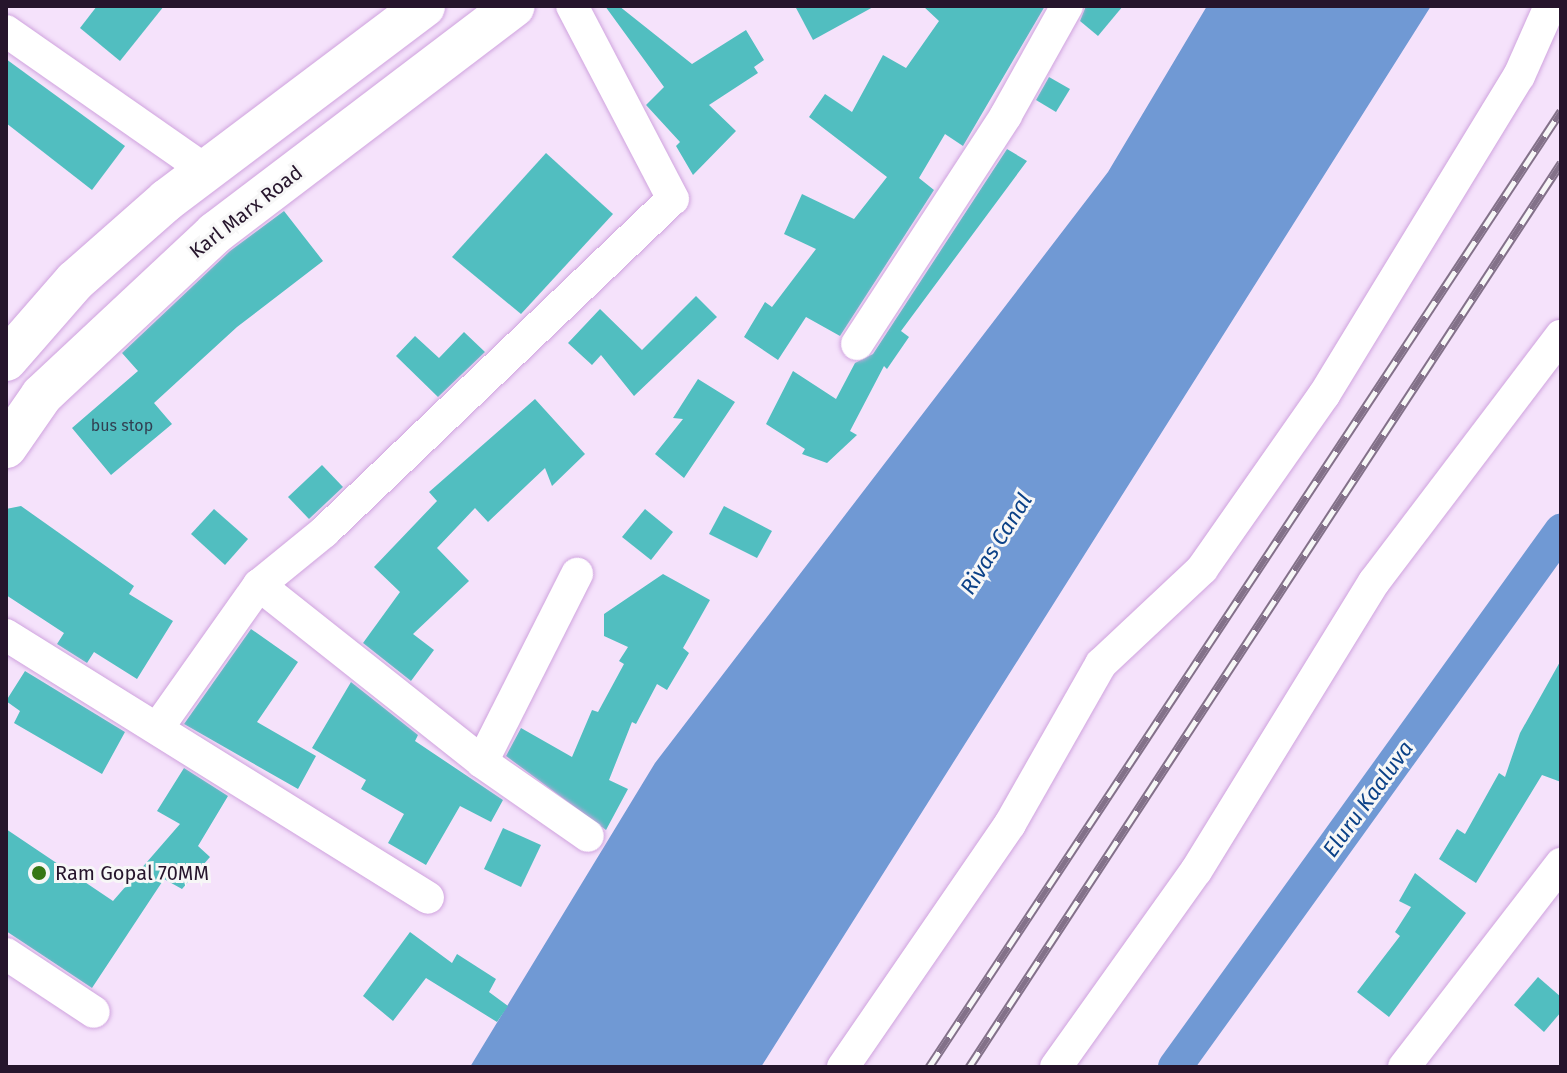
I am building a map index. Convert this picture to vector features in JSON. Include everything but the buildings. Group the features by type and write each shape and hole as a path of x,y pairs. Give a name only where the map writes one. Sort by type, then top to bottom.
{"main road":[{"path":"6,360 75,281 207,171 424,6"},
{"name":"Karl Marx Road","path":"6,447 42,395 215,233 514,6"}],"street":[{"path":"159,726 259,585 324,532 673,199 572,6"},
{"path":"857,344 1006,115 1067,6"},
{"path":"843,1067 1010,824 1101,664 1202,569 1324,395 1519,76 1550,6"},
{"path":"6,31 207,171"},
{"path":"1056,1067 1196,871 1374,582 1561,336"},
{"path":"482,762 577,574"},
{"path":"259,585 482,762 588,836"},
{"path":"6,635 159,726 428,898"},
{"path":"1404,1067 1561,864"},
{"path":"6,954 94,1012"}],"water":[{"name":"Rivas Canal","path":"1207,6 1431,6 761,1067 470,1067 655,763 1108,172"}],"waterway":[{"name":"Eluru Kaaluva","path":"1175,1067 1561,531"}],"railway":[{"path":"929,1067 1561,111"},
{"path":"969,1067 1561,163"}],"place":[{"name":"Ram Gopal 70MM","path":"39,873"}]}
